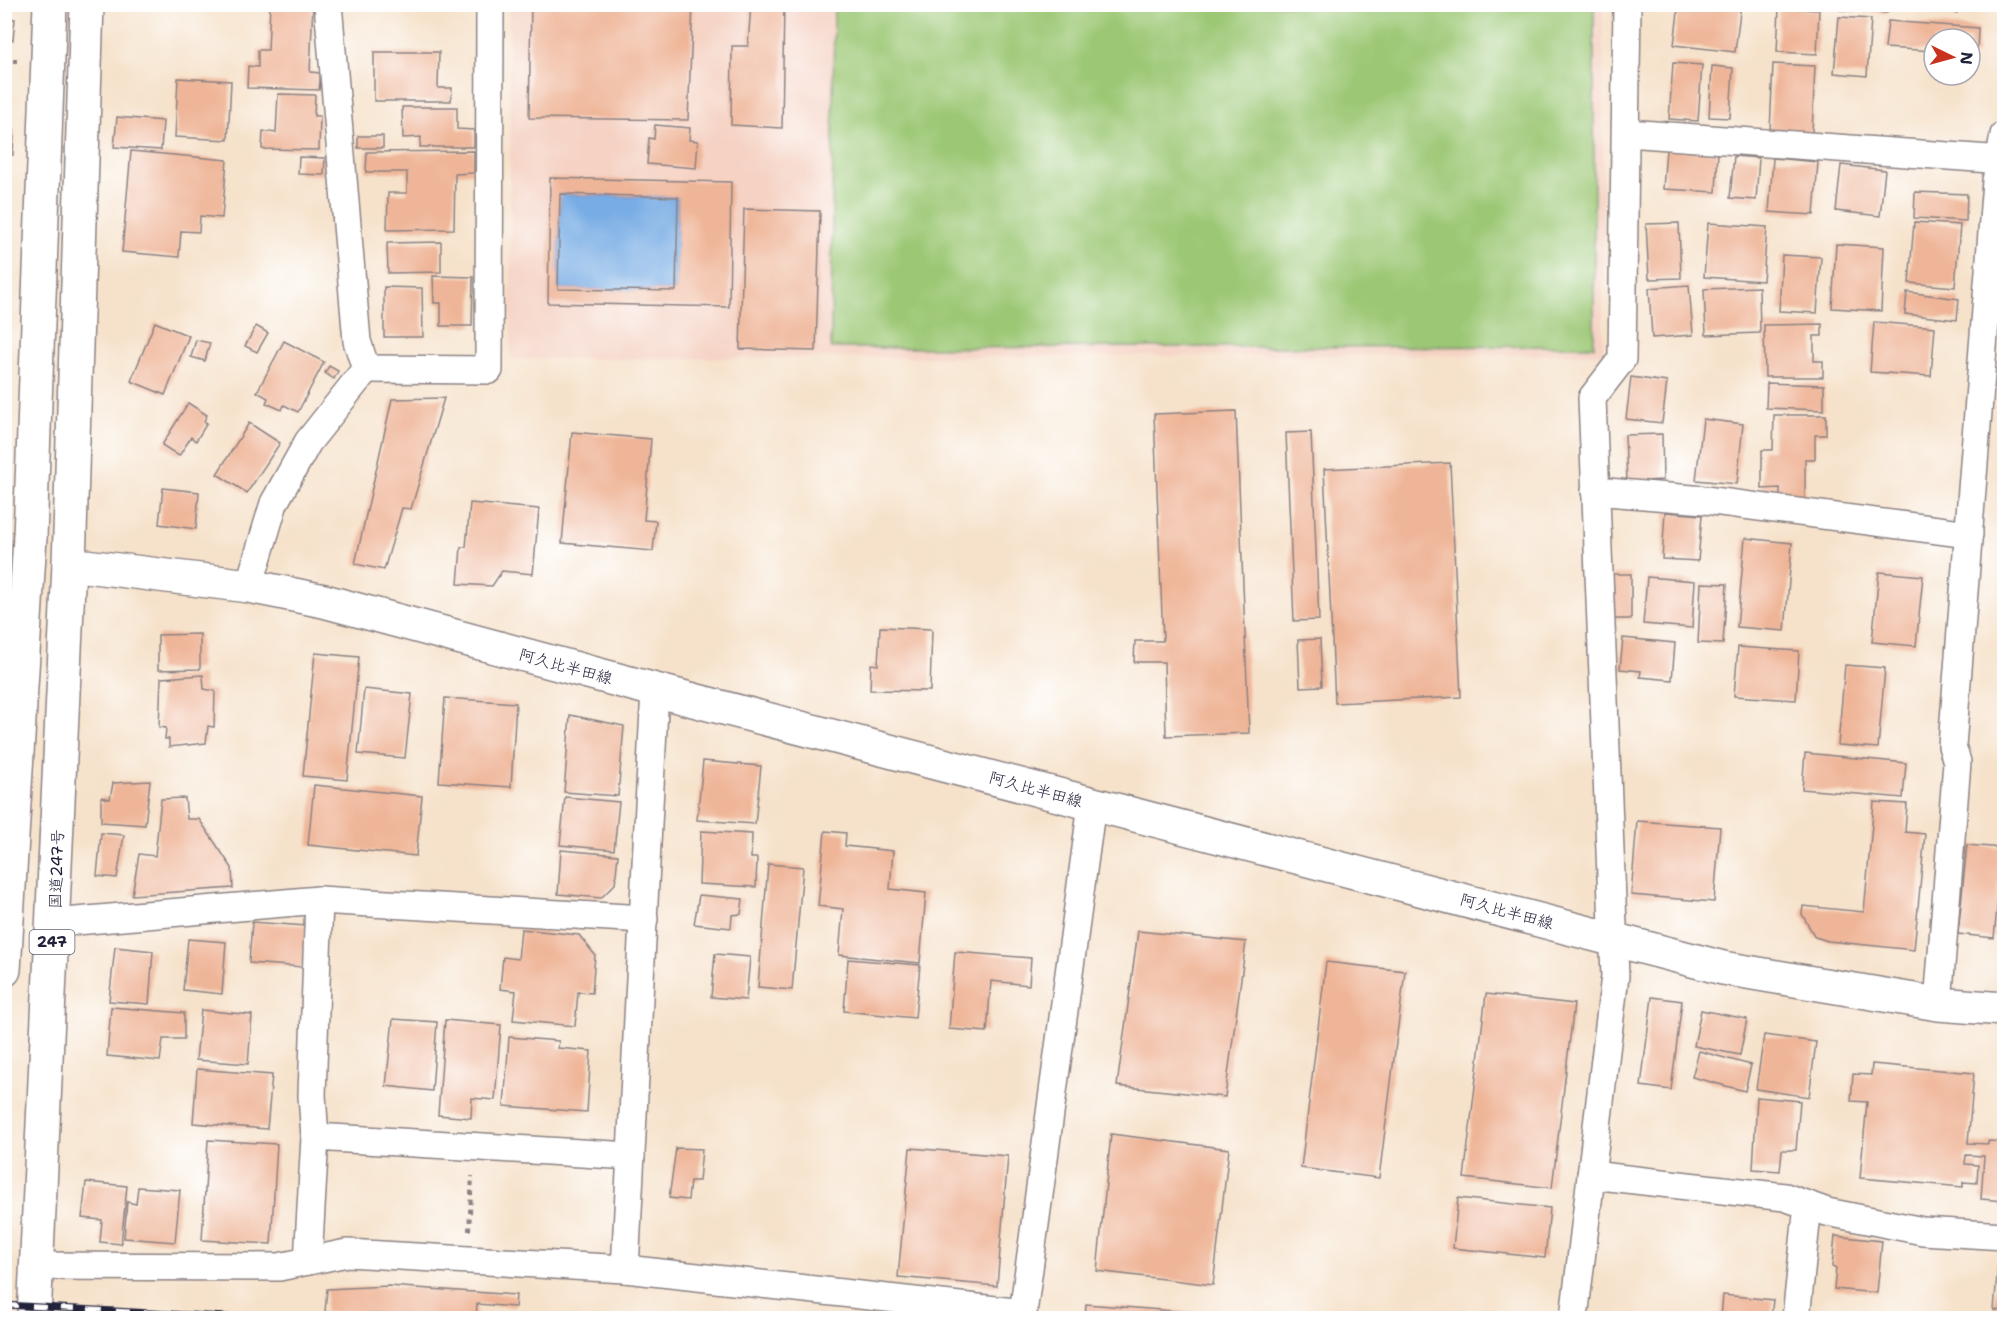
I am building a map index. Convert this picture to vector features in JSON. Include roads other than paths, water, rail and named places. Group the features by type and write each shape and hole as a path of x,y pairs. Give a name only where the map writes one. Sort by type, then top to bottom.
{"main road":[{"path":"50,4 17,536 69,564"},
{"name":"国道247号","path":"34,1318 69,564 87,4"},
{"name":"247","path":"4,970 17,536"},
{"path":"17,573 69,564"},
{"name":"阿久比半田線","path":"69,564 249,586 324,601 655,690 1723,968 1938,1004 2004,1010"}],"street":[{"path":"328,4 357,341 366,369"},
{"path":"366,369 489,370 490,4"},
{"path":"1574,1318 1615,976 1592,398 1622,359 1627,133 1627,4"},
{"path":"1627,133 2003,152 1996,181 1952,746 1957,762 1938,1004"},
{"path":"249,586 274,503 308,442 366,369"},
{"path":"1595,491 1705,500 1969,534"},
{"path":"625,1269 655,690"},
{"path":"36,1266 279,1267 346,1253 625,1269 1023,1313 1092,804"},
{"path":"308,1261 315,1137 312,1095 319,900"},
{"path":"53,924 319,900 644,919"},
{"path":"315,1137 631,1156"},
{"path":"1591,1175 1785,1197 1827,1212 1923,1231 2004,1236"},
{"path":"1796,1318 1808,1205"}],"water":[{"path":"560,194 678,197 676,291 558,289"}],"railway":[{"path":"4,1305 244,1318"}]}
